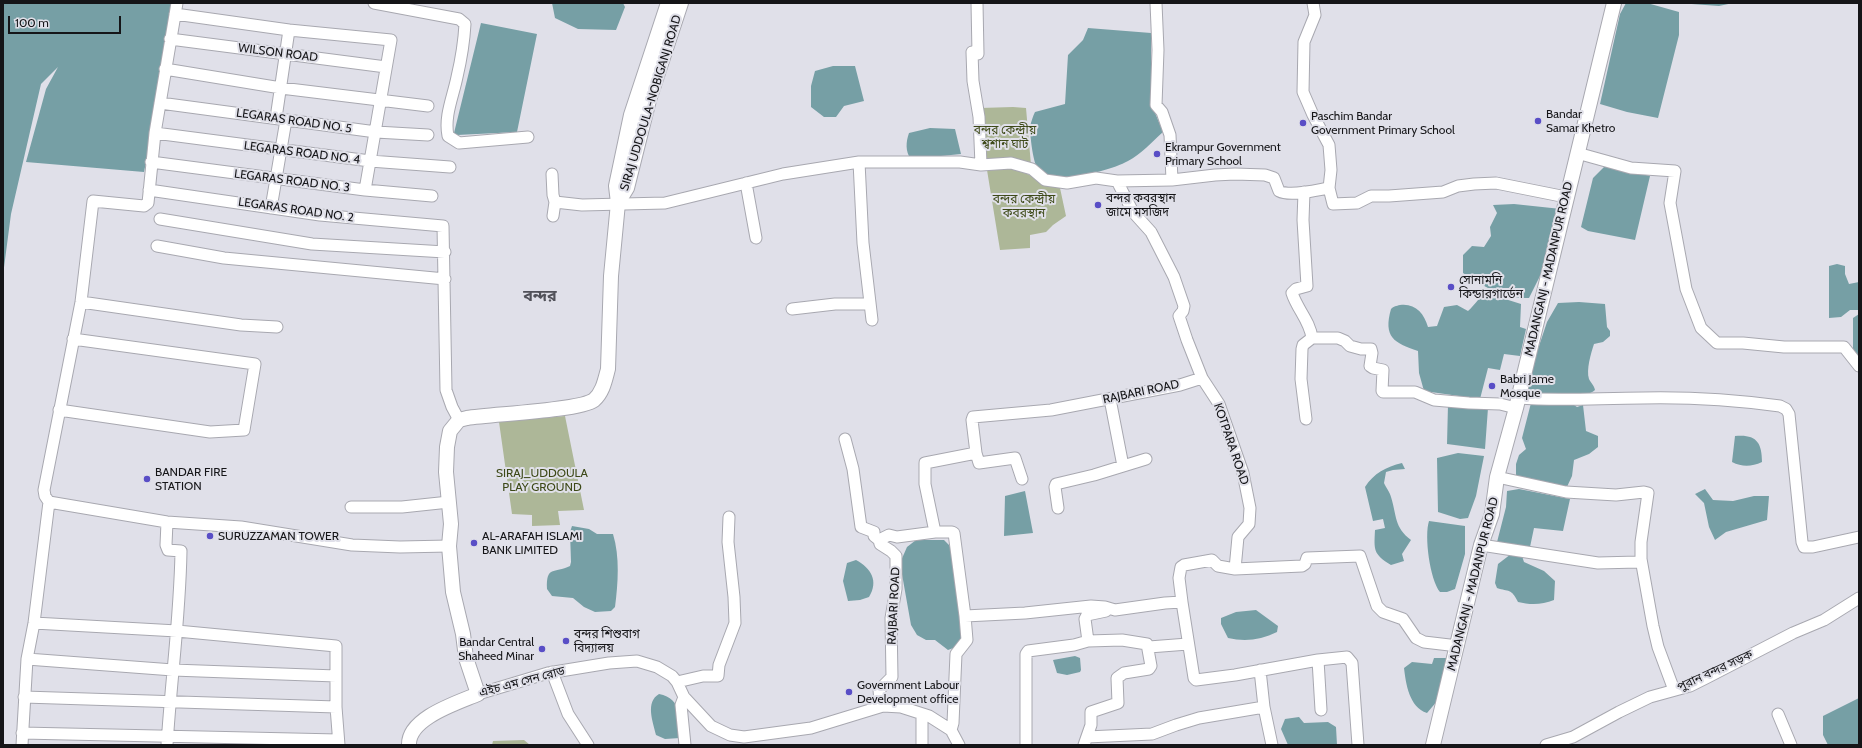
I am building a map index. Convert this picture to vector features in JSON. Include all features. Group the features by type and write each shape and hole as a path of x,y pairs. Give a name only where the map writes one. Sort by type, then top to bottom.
{"main road":[{"name":"SIRAJ UDDOULA-NOBIGANJ ROAD","path":"459,420 507,413 568,408 593,400 600,392 608,370 612,276 618,203 616,186 632,115 668,3"},
{"name":"SIRAJ UDDOULA-NOBIGANJ ROAD","path":"618,203 627,188 649,100 681,3"},
{"name":"MADANGANJ - MADANPUR ROAD","path":"1433,745 1458,646 1481,545 1492,514 1497,477 1517,403 1576,153 1614,3"},
{"path":"459,420 450,430 447,447 446,472 451,524 449,546 453,592 463,634 466,658 478,694"},
{"name":"এইচ এম সেন রোড","path":"409,745 413,729 422,720 478,694"}],"street":[{"path":"374,3 459,18 465,24 457,76 448,112 446,126 448,136 459,143 528,137"},
{"path":"977,3 978,54 972,52 973,81 979,117 981,165"},
{"path":"1156,3 1158,50 1156,105 1162,112 1170,134 1172,180"},
{"path":"1313,3 1314,15 1304,42 1303,92 1313,116 1329,145 1331,170 1329,188 1333,204 1340,205 1357,203 1371,196 1428,194 1443,192 1458,186 1496,183 1566,197"},
{"path":"22,745 27,659 34,623 49,502 44,490 81,302 94,201 144,206 148,203 155,133 176,8 289,30 391,40 365,190"},
{"path":"272,208 275,179 281,150 281,88 289,30"},
{"name":"WILSON ROAD","path":"170,39 386,67"},
{"path":"165,69 281,88 428,106"},
{"name":"LEGARAS ROAD NO. 5","path":"160,102 376,132 428,134"},
{"name":"LEGARAS ROAD NO. 4","path":"155,133 370,161 450,168"},
{"path":"1576,153 1631,168 1675,172 1670,203 1686,289 1701,328 1717,343 1743,343 1784,347 1844,347 1859,366"},
{"name":"LEGARAS ROAD NO. 3","path":"151,162 365,190 432,196"},
{"path":"555,202 582,205 665,203 783,174 859,162 960,162 981,165 1011,163 1032,170 1045,180 1067,183 1096,178 1117,181 1172,180 1215,174 1265,174 1274,178 1279,191 1283,193 1304,192 1329,188"},
{"path":"859,162 863,244 872,320"},
{"path":"552,174 553,195 555,202 553,216"},
{"name":"KOTPARA ROAD","path":"1117,181 1133,212 1151,232 1174,277 1184,306 1183,311 1179,316 1187,340 1202,378 1218,404 1243,472 1249,501 1249,524 1238,537 1235,569"},
{"path":"746,183 756,238"},
{"name":"LEGARAS ROAD NO. 2","path":"149,190 320,215 443,226 445,252"},
{"path":"1304,192 1303,220 1307,286 1296,289 1292,293 1294,300 1309,327 1312,338"},
{"path":"160,219 312,244 445,252 446,390 452,407 459,420"},
{"path":"157,246 224,258 445,279"},
{"path":"81,302 240,325 277,328"},
{"path":"792,309 835,304 870,304"},
{"path":"1306,419 1301,379 1302,349 1303,344 1312,338 1338,338 1355,347 1371,349 1372,353 1370,366 1383,370 1383,392 1416,392 1434,400 1500,404 1545,400 1695,398 1780,406 1786,409 1788,414 1802,542 1804,547 1813,547 1859,537"},
{"path":"59,410 210,432 244,430 255,364 73,339"},
{"name":"RAJBARI ROAD","path":"976,453 972,420 973,417 1051,410 1180,385 1202,378"},
{"path":"1110,398 1123,466"},
{"path":"845,439 853,469 861,527 874,532 874,536 879,540 889,535 897,538 935,532 954,533 967,640 957,652 953,722 951,730"},
{"path":"935,532 925,484 925,463 976,453 979,463 1015,458 1022,479"},
{"path":"1058,508 1055,487 1056,484 1146,459"},
{"path":"1497,477 1566,492 1616,495 1644,492 1648,493 1641,542 1641,559 1654,633 1674,690"},
{"path":"49,502 167,522 241,527 352,545 400,547 449,546"},
{"path":"351,507 402,507 449,502"},
{"path":"729,517 728,542 734,597 734,629 719,665 718,676 703,676 676,682 684,697 711,726 730,735 744,737 811,728 883,706 901,708 929,716 951,730 959,745"},
{"path":"167,522 166,545 168,550 181,551 178,631 169,703 167,741"},
{"name":"RAJBARI ROAD","path":"879,540 880,544 896,556 896,589 891,618 892,677 879,690 880,701 883,706"},
{"path":"1481,545 1598,563 1638,562 1641,559"},
{"path":"1358,745 1352,664 1347,657 1318,660 1235,676 1196,680 1194,678 1179,578 1181,567 1184,565 1212,560 1218,566 1235,569 1304,566 1308,558 1360,556 1377,606 1383,612 1403,619 1416,638 1424,642 1458,646"},
{"name":"পুরান বন্দর সড়ক","path":"1546,745 1573,737 1650,697 1706,678 1793,633 1824,620 1859,598"},
{"path":"1088,641 1085,619 1087,615 1091,613 1182,602"},
{"path":"965,616 1025,613 1090,606 1105,607 1115,610"},
{"path":"22,733 167,741 339,742 336,707 336,646 178,631 34,623"},
{"path":"1026,745 1026,654 1028,651 1074,645 1088,641 1122,640 1144,642 1149,646 1188,644"},
{"path":"1149,646 1150,668 1124,673 1117,678 1118,703 1091,712 1090,725 1085,741 1152,734 1176,724 1199,718 1264,707"},
{"path":"27,659 173,670 336,676"},
{"path":"1318,660 1322,710"},
{"name":"এইচ এম সেন রোড","path":"478,694 505,684 526,681 552,672 609,663 637,661 664,670 676,682"},
{"path":"1260,670 1264,707 1272,745"},
{"path":"552,672 568,714 588,745"},
{"path":"24,697 169,703 336,707"},
{"path":"684,697 681,705 685,745"},
{"path":"922,714 922,745"},
{"path":"1778,714 1791,745"}],"green space":[{"name":"বন্দর কেন্দ্রীয় শ্বশান ঘাট","path":"980,108 1026,108 1031,165 982,160"},
{"name":"বন্দর কেন্দ্রীয় কবরস্থান","path":"1014,167 1060,188 1066,216 1046,232 1030,235 1030,248 1000,250 987,170"},
{"name":"SIRAJ_UDDOULA PLAY GROUND","path":"565,416 584,510 558,511 560,525 532,526 532,515 512,514 499,422"},
{"path":"524,740 530,745 492,745 493,741"}],"water":[{"path":"3,3 178,3 144,172 26,162 46,89 58,67 41,84 11,214 3,275"},
{"path":"552,3 623,3 625,7 616,30 578,29 555,18"},
{"path":"1626,3 1647,3 1679,12 1679,35 1658,118 1627,112 1600,104 1620,14"},
{"path":"1678,3 1733,3 1719,6"},
{"path":"481,23 537,34 517,132 457,135 454,133"},
{"path":"1088,28 1151,33 1151,103 1163,132 1137,155 1120,165 1097,172 1070,177 1047,175 1039,171 1035,163 1032,150 1031,123 1035,112 1065,104 1068,55 1083,40"},
{"path":"833,66 855,66 864,101 844,106 836,117 824,117 811,107 811,86 815,71"},
{"path":"930,128 955,129 961,154 911,159 907,146 909,133"},
{"path":"1606,165 1650,176 1635,240 1588,231 1581,227 1593,178"},
{"path":"1514,204 1561,209 1544,268 1529,298 1520,298 1494,291 1463,273 1463,255 1472,246 1484,247 1491,236 1490,227 1497,213 1493,205"},
{"path":"1837,264 1845,266 1845,274 1849,284 1859,282 1859,310 1850,310 1841,317 1829,318 1829,266"},
{"path":"1486,293 1521,304 1520,327 1526,329 1520,356 1504,354 1500,370 1488,368 1480,399 1424,391 1419,373 1418,351 1397,342 1392,338 1388,326 1391,309 1400,305 1414,307 1424,317 1428,327 1437,326 1444,307 1457,305 1468,311"},
{"path":"1579,302 1605,304 1607,327 1610,331 1610,336 1603,342 1594,344 1590,357 1588,375 1595,390 1584,395 1576,396 1535,394 1528,391 1534,361 1547,322 1558,303"},
{"path":"1859,314 1859,362 1853,354 1853,318"},
{"path":"1531,403 1574,405 1577,407 1583,405 1586,431 1598,436 1598,447 1589,454 1574,460 1572,476 1566,489 1516,476 1516,464 1519,455 1526,449 1522,438"},
{"path":"1448,405 1488,408 1485,449 1447,444"},
{"path":"1735,436 1748,436 1753,438 1759,444 1761,449 1762,462 1747,466 1732,462"},
{"path":"1458,453 1484,456 1476,496 1468,518 1460,519 1438,512 1437,458"},
{"path":"1402,463 1405,469 1386,472 1384,483 1390,495 1399,526 1411,540 1402,554 1404,561 1391,565 1381,558 1376,551 1375,530 1385,528 1383,519 1373,521 1365,487 1376,474 1391,466"},
{"path":"1519,489 1570,499 1563,531 1534,528 1530,547 1496,546 1506,507 1507,491"},
{"path":"1705,489 1713,500 1733,501 1754,496 1769,496 1767,520 1726,532 1715,540 1709,527 1704,503 1695,494"},
{"path":"1025,491 1033,533 1004,536 1005,496"},
{"path":"1429,521 1465,526 1465,554 1455,589 1447,592 1440,592 1433,578 1427,537"},
{"path":"572,526 589,529 597,534 613,534 618,561 618,579 615,607 611,611 595,612 584,607 573,598 552,596 547,589 547,581 550,573 570,566 570,532"},
{"path":"916,540 944,540 949,545 954,556 962,641 956,647 948,650 935,640 926,640 917,635 911,625 900,563 907,547"},
{"path":"1511,554 1522,556 1524,562 1544,571 1555,581 1554,600 1540,604 1522,603 1518,602 1511,592 1497,588 1495,583 1498,564"},
{"path":"856,560 869,571 872,576 873,586 869,597 860,600 848,601 843,581 847,563"},
{"path":"1256,610 1278,626 1277,632 1253,640 1228,638 1221,624 1221,618 1236,612"},
{"path":"1075,656 1080,658 1080,672 1067,675 1057,673 1053,660"},
{"path":"1434,658 1449,658 1438,700 1427,713 1416,706 1412,700 1407,688 1404,668 1412,662 1432,664"},
{"path":"659,694 672,700 676,705 679,717 680,738 665,739 656,735 651,707 652,702"},
{"path":"1859,698 1859,745 1828,745 1823,735 1823,716"},
{"path":"1299,717 1304,723 1328,722 1336,727 1337,745 1288,745 1281,729 1285,719"}],"place":[{"name":"Bandar Samar Khetro","path":"1538,121"},
{"name":"Paschim Bandar Government Primary School","path":"1303,123"},
{"name":"Ekrampur Government Primary School","path":"1157,154"},
{"name":"বন্দর কবরস্থান জামে মসজিদ","path":"1098,205"},
{"name":"সোনামনি কিন্ডারগার্ডেন","path":"1451,287"},
{"name":"Babri Jame Mosque","path":"1492,386"},
{"name":"BANDAR FIRE STATION","path":"147,479"},
{"name":"SURUZZAMAN TOWER","path":"210,536"},
{"name":"AL-ARAFAH ISLAMI BANK LIMITED","path":"474,543"},
{"name":"বন্দর শিশুবাগ বিদ্যালয়","path":"566,641"},
{"name":"Bandar Central Shaheed Minar","path":"542,649"},
{"name":"Government Labour Development office","path":"849,692"}],"district":[{"name":"বন্দর","path":"540,296"}]}
